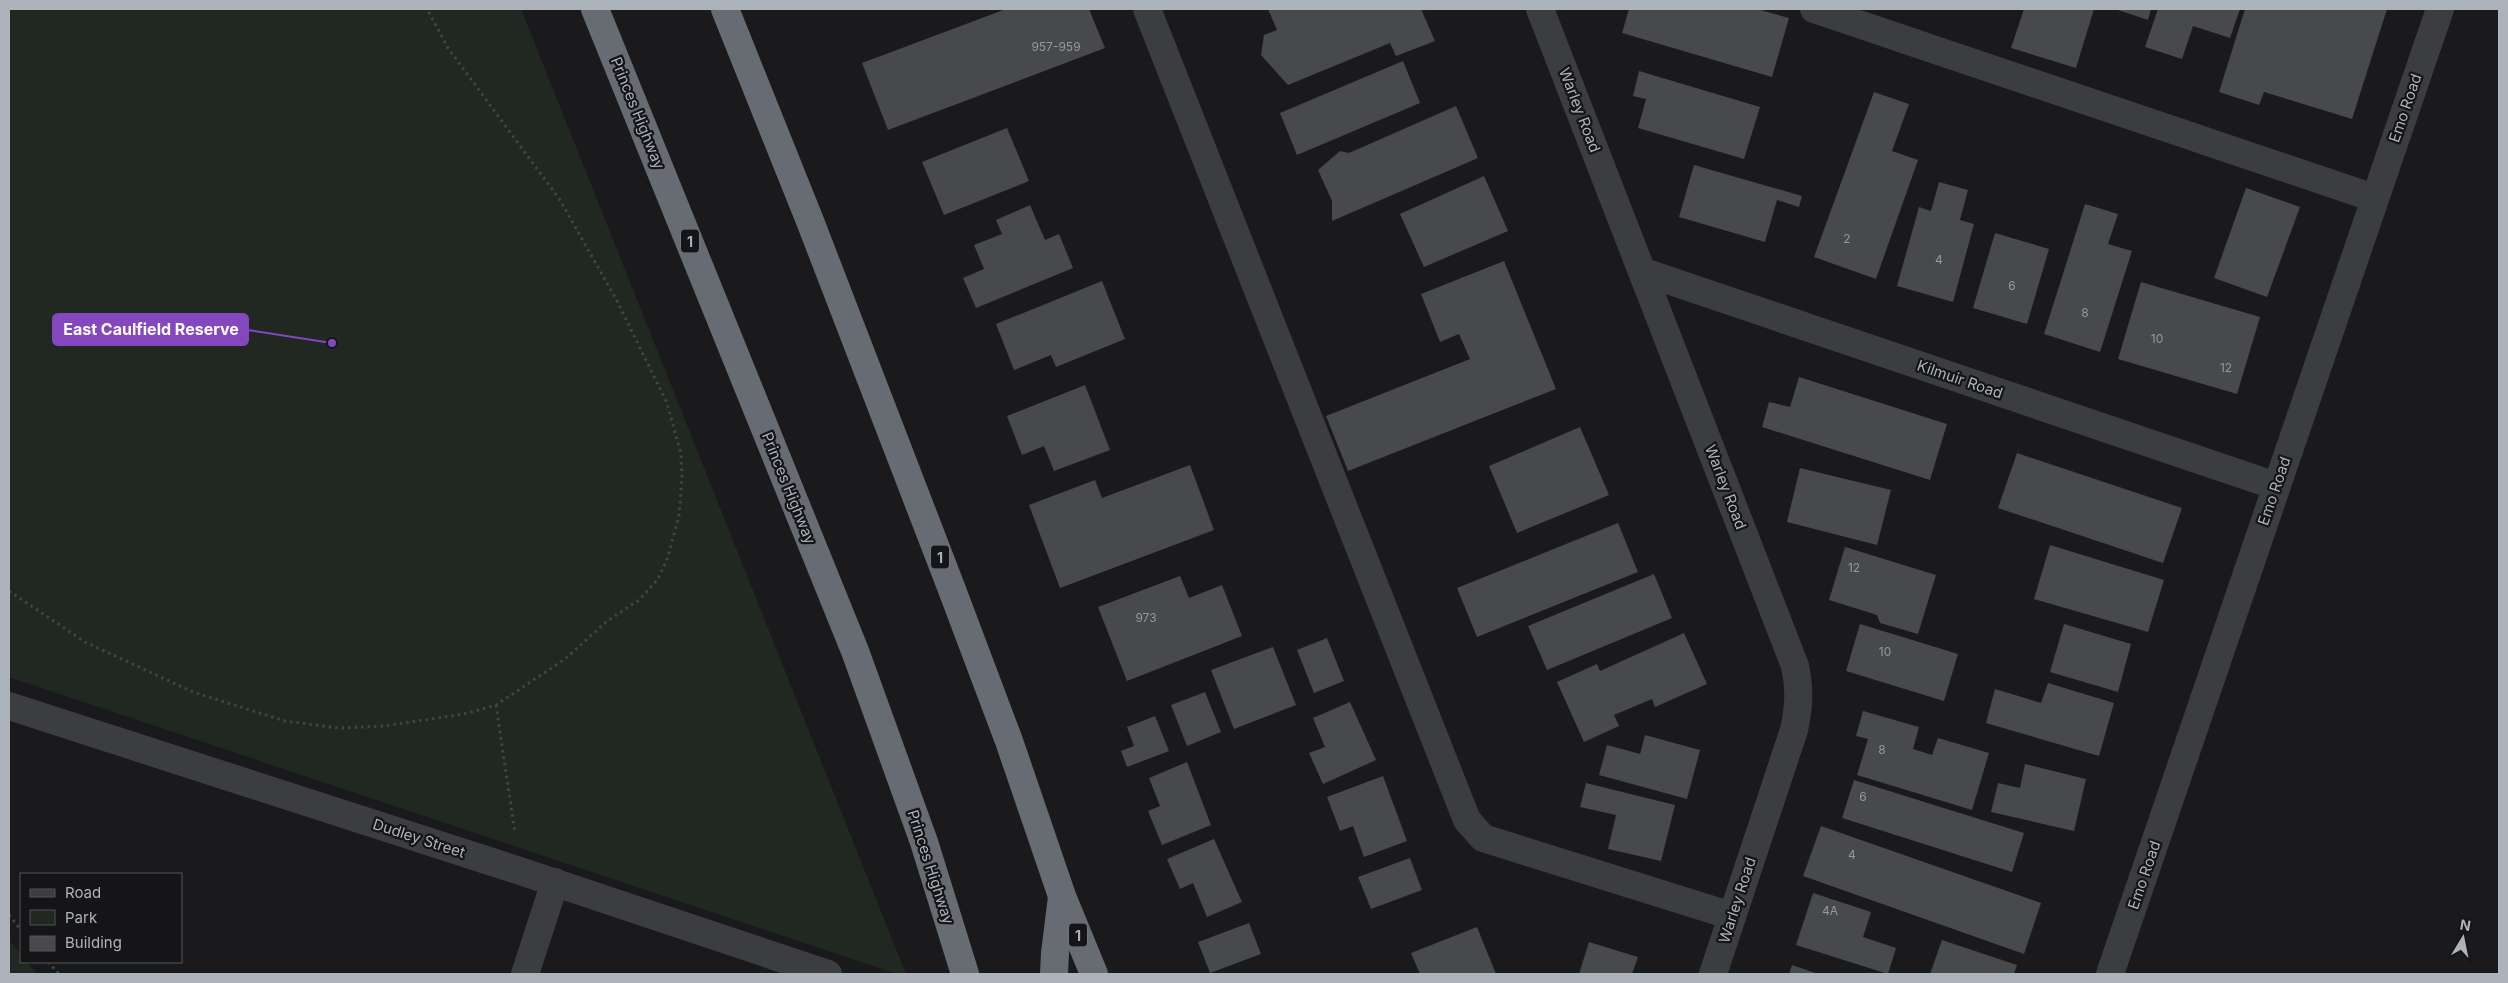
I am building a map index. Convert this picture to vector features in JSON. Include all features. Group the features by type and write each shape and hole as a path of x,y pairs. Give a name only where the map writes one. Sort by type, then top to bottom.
{"highway":[{"name":"Princes Highway","path":"595,9 855,651 924,842 965,974"},
{"name":"1","path":"725,9 814,230 955,596 1009,741 1062,896 1094,974"},
{"path":"1054,974 1054,953 1062,896"}],"street":[{"path":"1148,9 1467,820 1483,838 1732,916"},
{"name":"Warley Road","path":"1540,9 1644,272 1795,666 1799,683 1800,703 1794,730 1713,974"},
{"path":"1814,9 2374,198"},
{"name":"Emo Road","path":"2110,974 2440,9"},
{"name":"Kilmuir Road","path":"1644,272 2276,486"},
{"name":"Dudley Street","path":"9,706 555,882 828,974"},
{"path":"525,974 555,882"}],"path":[{"path":"9,591 85,642 193,692 285,721 339,728 384,726 464,714 496,705 565,659 606,622 639,600 658,579 668,557 679,514 681,454 667,403 617,301 560,200 448,48 427,9"},
{"path":"496,705 520,871"},
{"path":"9,915 20,929"},
{"path":"49,963 59,974"}],"green space":[{"path":"9,9 521,9 906,974 897,974 9,677"},
{"path":"9,940 20,954 20,963 28,963 37,974 9,974"}],"building":[{"path":"1006,9 1089,9 1105,48 888,130 862,63"},
{"path":"1268,9 1421,9 1435,41 1396,56 1390,43 1288,85 1261,55 1264,35 1277,30"},
{"path":"1629,9 1757,9 1789,18 1772,77 1622,33"},
{"path":"2024,9 2094,9 2076,68 2011,48"},
{"path":"2115,9 2151,9 2148,20"},
{"path":"2158,9 2240,9 2230,38 2193,26 2182,59 2145,47"},
{"path":"2245,9 2387,9 2352,119 2264,92 2259,105 2219,92"},
{"path":"1403,61 1420,103 1297,155 1280,113"},
{"path":"1639,71 1760,107 1744,159 1638,128 1646,99 1633,96"},
{"path":"1874,92 1909,104 1892,151 1918,160 1876,279 1814,257"},
{"path":"1456,106 1478,158 1332,221 1332,201 1318,170 1340,151 1349,153"},
{"path":"1007,128 1029,181 944,215 922,162"},
{"path":"1694,165 1802,196 1799,207 1777,200 1765,242 1679,217"},
{"path":"1484,176 1508,231 1424,267 1400,214"},
{"path":"1939,182 1968,190 1960,220 1974,224 1953,302 1897,286 1919,207 1931,211"},
{"path":"2246,188 2300,207 2267,297 2214,278"},
{"path":"2085,204 2118,214 2108,244 2132,251 2100,352 2044,334"},
{"path":"1030,205 1045,240 1059,234 1073,268 976,308 963,278 984,269 974,245 1002,234 996,220"},
{"path":"1995,233 2049,249 2027,324 1973,308"},
{"path":"1504,261 1556,389 1348,471 1326,416 1470,359 1459,334 1440,342 1421,294"},
{"path":"1102,281 1125,339 1056,367 1051,355 1014,370 996,324"},
{"path":"2141,282 2260,317 2237,394 2118,359"},
{"path":"1799,377 1947,424 1930,480 1762,427 1769,402 1790,407"},
{"path":"1085,385 1110,450 1054,471 1044,446 1022,455 1007,416"},
{"path":"1580,427 1609,495 1517,533 1489,466"},
{"path":"2017,453 2182,508 2163,563 1998,508"},
{"path":"1190,465 1214,530 1060,588 1029,505 1095,480 1102,498"},
{"path":"1800,468 1891,490 1877,545 1787,522"},
{"path":"1618,523 1638,572 1477,637 1457,588"},
{"path":"2050,545 2164,580 2148,632 2034,599"},
{"path":"1845,547 1936,575 1918,634 1880,623 1877,615 1829,600"},
{"path":"1654,574 1672,618 1547,670 1528,626"},
{"path":"1180,576 1189,598 1222,585 1242,636 1127,681 1098,607"},
{"path":"1860,624 1958,654 1944,701 1846,671"},
{"path":"2064,624 2131,644 2118,692 2050,672"},
{"path":"1684,633 1707,684 1655,707 1652,699 1614,715 1619,726 1584,742 1557,682 1597,664 1600,671"},
{"path":"1327,638 1344,681 1314,693 1297,650"},
{"path":"1273,647 1296,705 1234,729 1211,670"},
{"path":"2048,683 2114,703 2099,756 1986,723 1995,689 2041,703"},
{"path":"1205,692 1221,732 1187,746 1171,705"},
{"path":"1350,702 1376,760 1323,784 1309,753 1325,747 1313,718"},
{"path":"1863,711 1919,727 1913,749 1932,755 1938,738 1989,753 1972,810 1857,775 1868,739 1856,736"},
{"path":"1155,716 1169,751 1127,767 1121,751 1134,746 1127,727"},
{"path":"1645,735 1700,750 1687,799 1599,775 1607,745 1640,754"},
{"path":"1187,762 1211,825 1162,845 1148,811 1160,806 1149,778"},
{"path":"2025,764 2086,779 2074,831 1991,812 1998,783 2020,788"},
{"path":"1383,776 1407,841 1364,857 1353,826 1340,831 1327,797"},
{"path":"1854,780 2024,833 2012,872 1842,818"},
{"path":"1586,783 1675,805 1661,861 1608,849 1616,815 1580,807"},
{"path":"1821,826 2041,903 2024,954 1803,876"},
{"path":"1214,839 1242,902 1207,917 1193,883 1180,889 1167,859"},
{"path":"1410,858 1422,890 1371,909 1358,877"},
{"path":"1813,893 1871,912 1863,937 1896,948 1888,974 1796,945"},
{"path":"1249,923 1261,954 1210,973 1198,942"},
{"path":"1477,927 1496,974 1420,974 1411,953"},
{"path":"1942,940 2017,965 2014,974 1930,974"},
{"path":"1589,942 1638,957 1632,974 1579,974"},
{"path":"1792,965 1818,974 1789,974"}],"place":[{"name":"East Caulfield Reserve","path":"332,343"}]}
